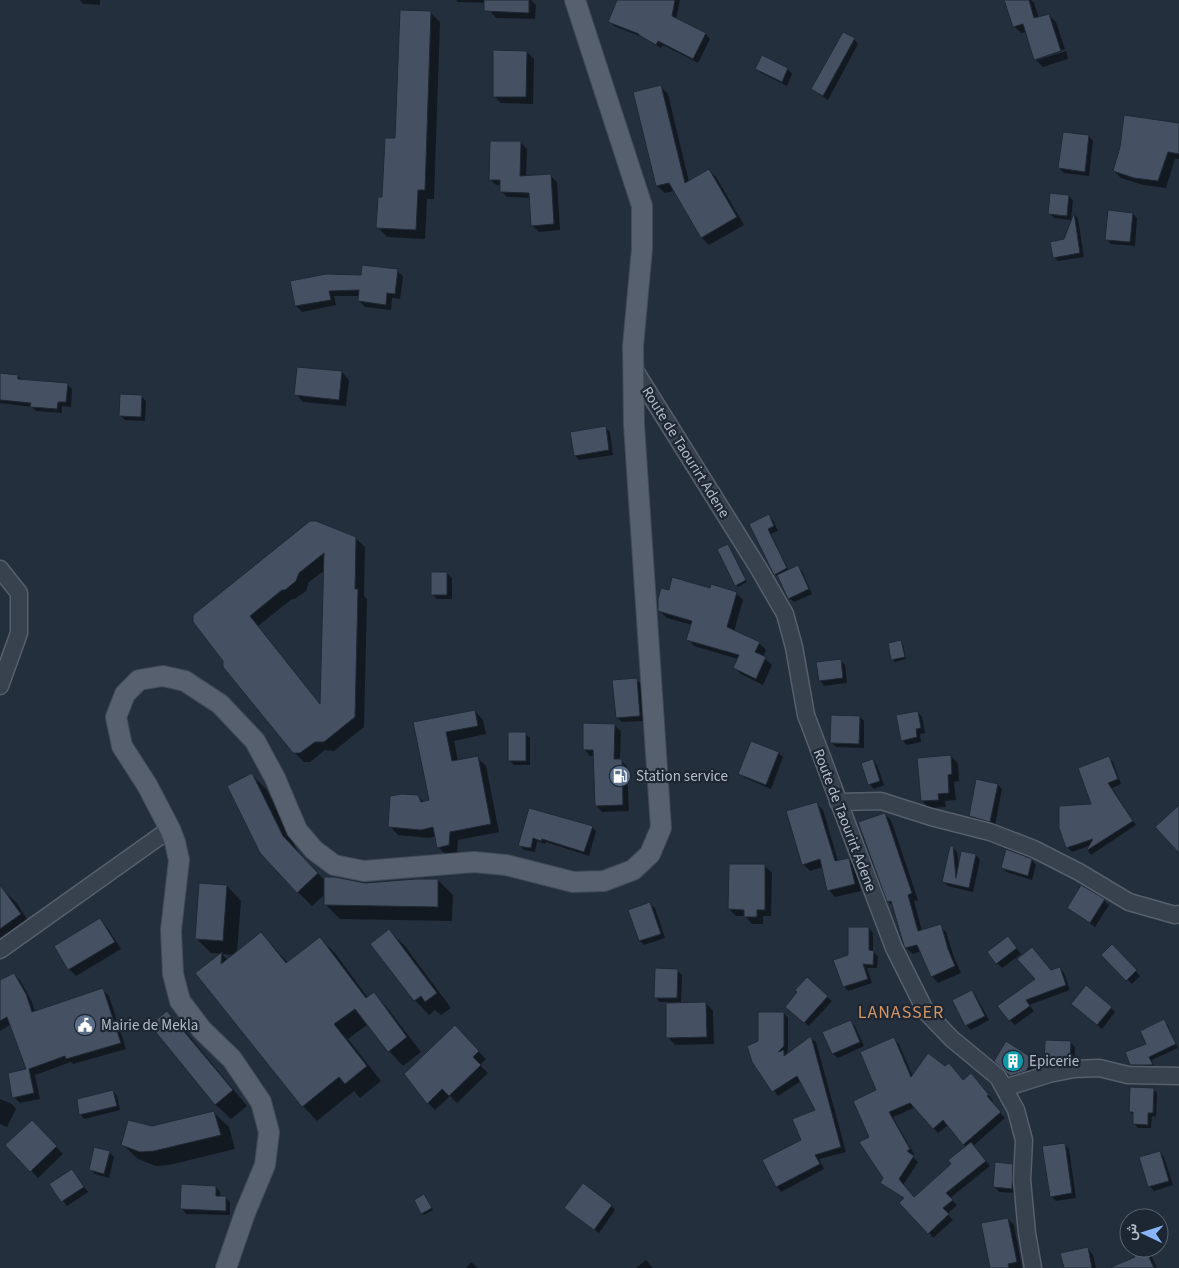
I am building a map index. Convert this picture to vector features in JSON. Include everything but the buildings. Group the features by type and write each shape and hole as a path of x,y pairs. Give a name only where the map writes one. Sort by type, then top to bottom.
{"main road":[{"path":"226,1268 245,1213 265,1165 269,1132 261,1102 232,1059 202,1030 180,1001 173,974 171,930 179,860 170,828 147,785 122,746 116,717 125,694 139,680 163,676 185,681 220,704 255,741 297,830 314,850 334,865 364,871 474,862 506,865 573,882 604,881 633,870 650,854 661,828 634,425 633,346 642,242 642,206 575,0"}],"street":[{"name":"Route de Taourirt Adene","path":"634,369 785,614 794,647 806,715 894,948 926,1012 952,1039 998,1077 1016,1110 1024,1140 1022,1180 1027,1233 1033,1268"},
{"path":"0,569 19,593 19,633 0,686"},
{"path":"838,802 881,801 931,817 990,832 1034,849 1129,902 1175,915 1179,914"},
{"path":"0,950 170,828"},
{"path":"1004,1088 1049,1074 1074,1069 1099,1068 1128,1075 1179,1076"}],"place":[{"name":"Station service","path":"620,776"},
{"name":"Mairie de Mekla","path":"85,1025"},
{"name":"Epicerie","path":"1013,1061"}],"district":[{"name":"LANASSER","path":"901,1012"}]}
